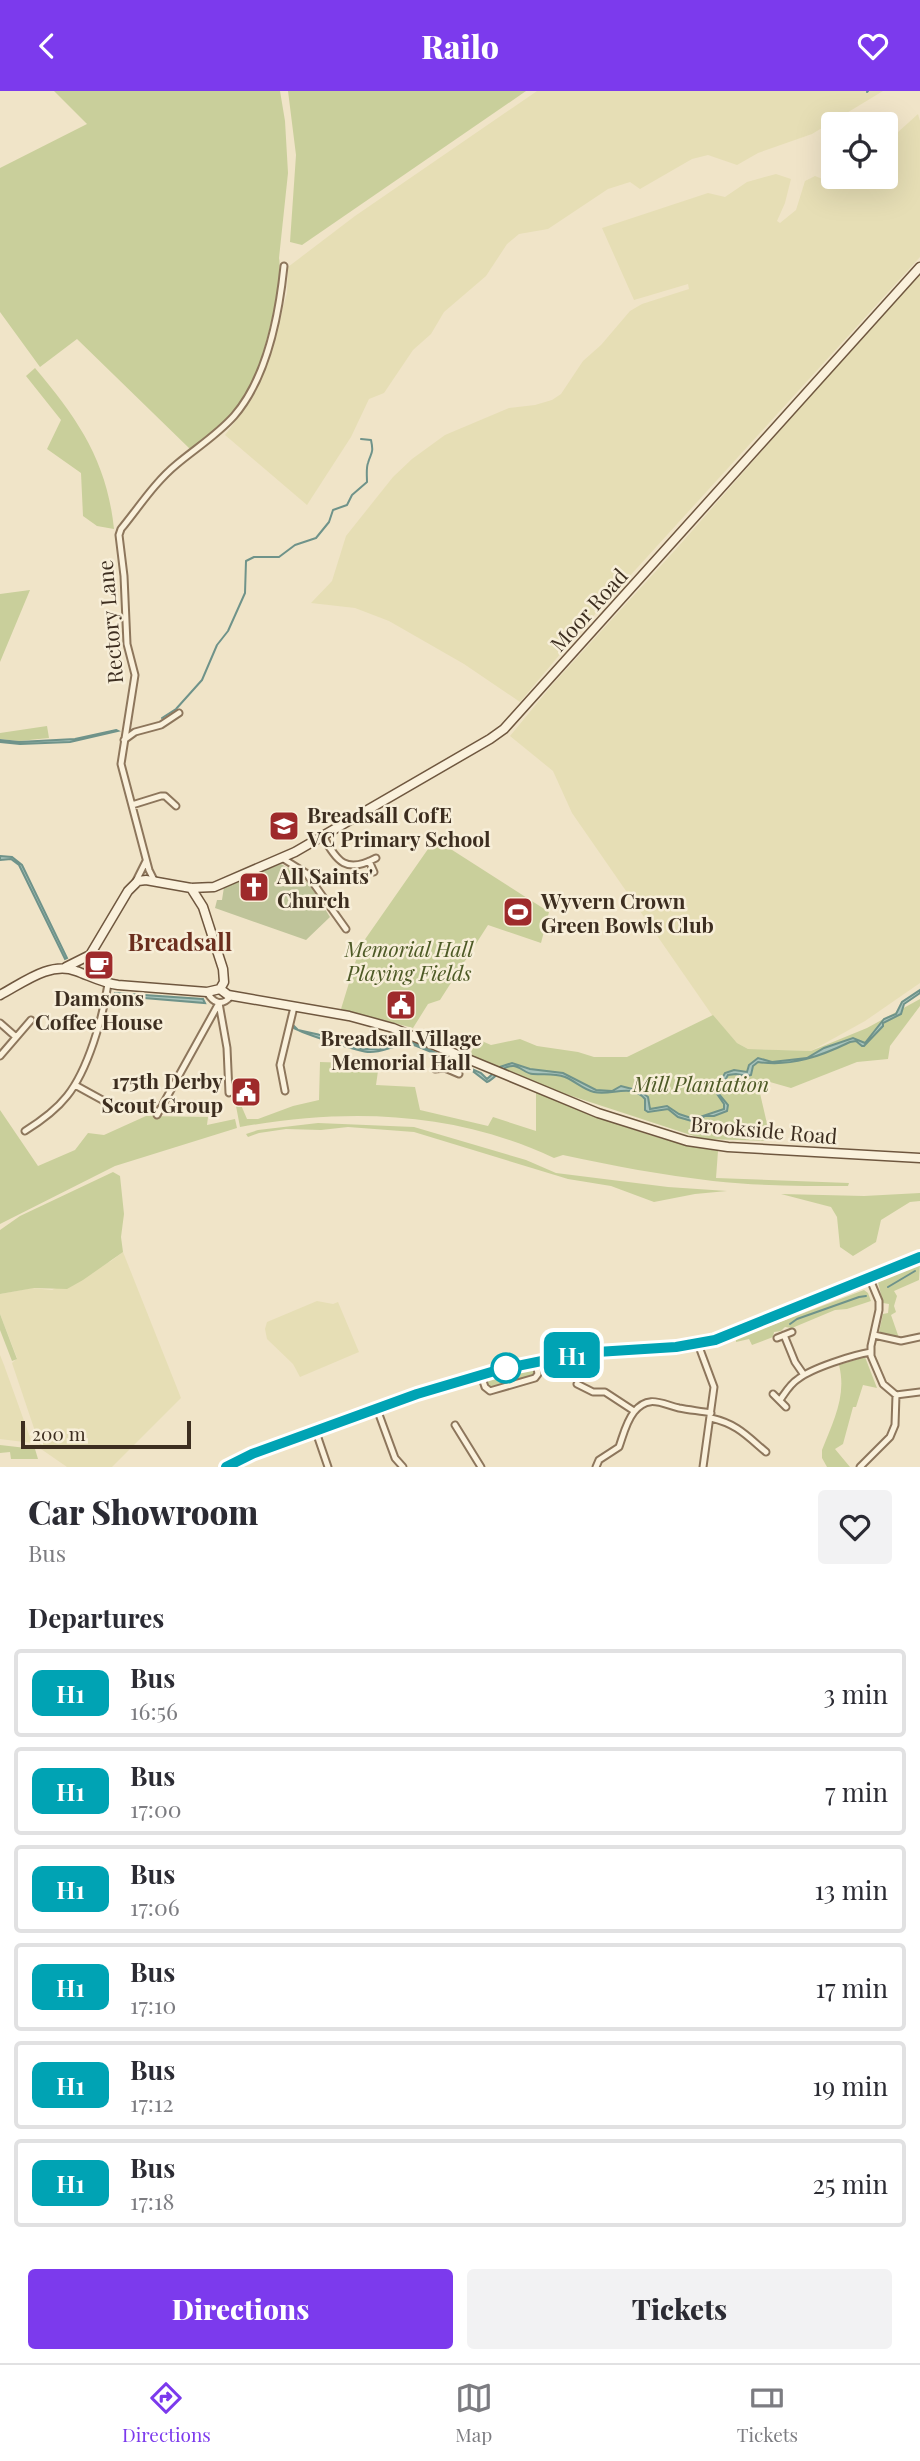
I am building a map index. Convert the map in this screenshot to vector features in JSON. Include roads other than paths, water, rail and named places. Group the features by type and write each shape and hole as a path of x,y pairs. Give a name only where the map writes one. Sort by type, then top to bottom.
{"main road":[{"path":"226,1467 252,1454 480,1374 536,1361 597,1352 698,1344 736,1333 920,1257"}],"street":[{"name":"Rectory Lane","path":"155,882 146,861 121,764 135,675 127,644 119,535 148,495 174,466 223,427 247,398 271,339 279,308 284,266"},
{"name":"Moor Road","path":"155,882 191,888 214,887 282,858 439,770 504,729 920,267"},
{"path":"124,740 160,725 179,713"},
{"path":"126,722 133,729 141,731"},
{"path":"132,805 165,796 176,806"},
{"path":"323,836 341,862 353,866 376,858"},
{"path":"282,858 306,873 346,929"},
{"path":"86,974 94,945 146,861"},
{"path":"369,861 374,872"},
{"path":"134,884 141,880 155,882"},
{"path":"203,907 207,894 214,887"},
{"path":"66,967 108,984 207,992 220,989 224,982 223,969 203,907 191,888"},
{"path":"0,995 46,971 66,967 90,955"},
{"path":"25,1131 60,1104 75,1085 103,1009 108,984"},
{"name":"Brookside Road","path":"220,989 231,995 369,1021 422,1039 452,1058 493,1070 598,1113 687,1142 727,1147 920,1158"},
{"path":"207,992 213,1001 219,1003 231,995"},
{"path":"219,1003 227,1048 229,1093"},
{"path":"157,1115 219,1003"},
{"path":"285,1091 280,1065 294,1007"},
{"path":"0,1056 31,1020"},
{"path":"0,1023 16,1037"},
{"path":"447,1069 452,1058"},
{"path":"435,1069 447,1069 459,1075"},
{"path":"75,1085 115,1107"},
{"path":"98,1108 102,1101"},
{"path":"37,1123 42,1129"},
{"path":"869,1277 879,1301 871,1352 883,1384 896,1395 920,1392"},
{"path":"777,1338 792,1332"},
{"path":"784,1335 795,1362 804,1375"},
{"path":"874,1335 901,1341 920,1337"},
{"path":"698,1344 714,1384 703,1467"},
{"path":"780,1400 792,1384 804,1375 852,1356 871,1352"},
{"path":"480,1374 487,1390 494,1390 535,1378 538,1374 536,1361"},
{"path":"577,1384 593,1392 605,1392 634,1411"},
{"path":"773,1394 786,1407"},
{"path":"857,1466 891,1437 895,1425 896,1395"},
{"path":"596,1467 599,1460 619,1447 634,1411 645,1403 656,1401 729,1422 766,1452"},
{"path":"377,1409 395,1458 402,1467"},
{"path":"455,1425 481,1467"},
{"path":"316,1432 328,1467"}],"water":[{"path":"118,731 70,742 0,742 75,739"},
{"path":"0,856 12,857 22,865 67,958 65,959 19,865 11,859 0,860"},
{"path":"920,990 920,993 904,1004 901,1014 883,1023 864,1046 856,1041 850,1042 828,1052 794,1062 771,1063 758,1062 748,1076 728,1075 718,1093 728,1105 727,1111 705,1116 695,1122 678,1117 668,1109 648,1112 645,1110 645,1099 634,1092 594,1092 565,1077 530,1074 514,1066 502,1070 487,1082 467,1067 487,1079 500,1067 512,1063 530,1069 563,1073 596,1090 612,1091 621,1086 640,1091 648,1097 650,1109 667,1106 694,1119 724,1109 724,1104 715,1091 725,1073 734,1070 747,1072 749,1065 758,1058 772,1062 807,1058 824,1048 853,1038 865,1043 884,1019 896,1014 902,1002"},
{"path":"114,993 203,999 205,1003 120,996"},
{"path":"299,1030 325,1036 358,1049 382,1049 412,1042 460,1064 414,1045 370,1052 364,1051 342,1045 316,1037"}],"waterway":[{"path":"162,718 176,709 202,680 245,593 246,561 254,557 279,557 295,545 316,538 329,522 333,510 347,505 352,495 367,482 372,445 371,440 361,439"},
{"path":"888,1287 915,1271"},
{"path":"790,1324 797,1319 866,1296"}],"place":[{"name":"Breadsall CofE VC Primary School","path":"284,826"},
{"name":"All Saints' Church","path":"254,887"},
{"name":"Wyvern Crown Green Bowls Club","path":"518,912"},
{"name":"Damsons Coffee House","path":"99,965"},
{"name":"Breadsall Village Memorial Hall","path":"401,1005"},
{"name":"175th Derby Scout Group","path":"246,1092"}],"district":[{"name":"Breadsall","path":"180,941"}],"park label":[{"name":"Memorial Hall Playing Fields","path":"409,960"},
{"name":"Mill Plantation","path":"701,1083"}]}
